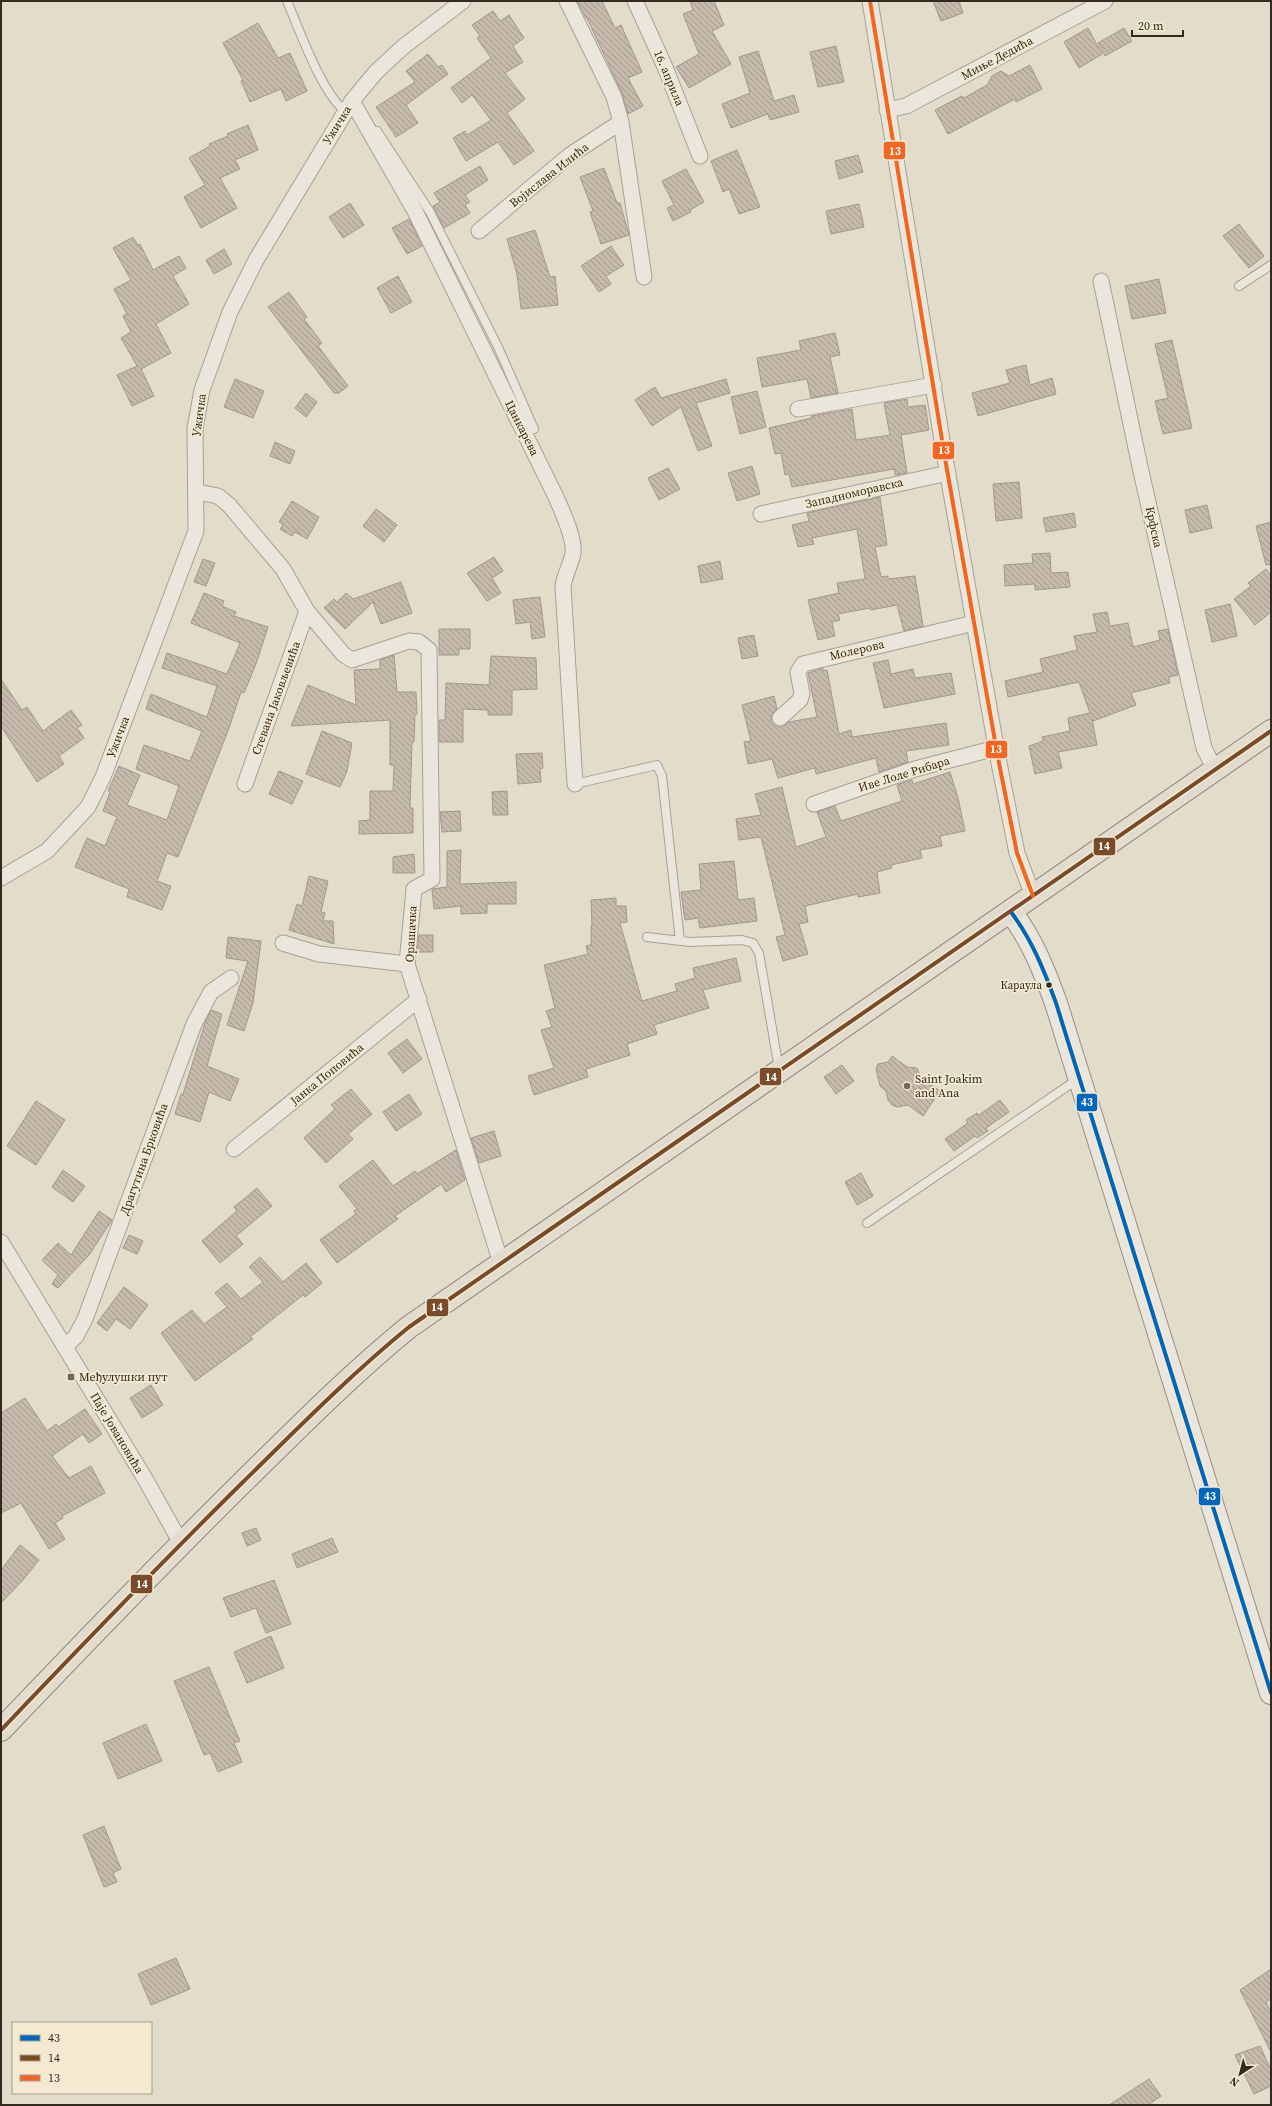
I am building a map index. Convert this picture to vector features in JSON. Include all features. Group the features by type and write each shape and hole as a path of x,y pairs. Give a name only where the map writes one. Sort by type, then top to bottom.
{"main road":[{"path":"1,1730 181,1544 303,1423 380,1351 431,1310 1011,912 1271,731"}],"street":[{"name":"Ужичка","path":"1,878 47,851 88,807 103,777 196,531 197,492 195,428 202,390 230,312 256,260 351,103 376,72 403,47 463,1"},
{"path":"567,1 614,97 621,122 644,277"},
{"name":"16. априла","path":"635,1 665,67 700,156"},
{"path":"870,1 948,472 996,748 1017,853 1033,896"},
{"name":"Миње Дедића","path":"887,110 906,106 1105,1"},
{"name":"Цанкарева","path":"351,103 418,217 556,497 568,528 573,554 567,569 563,586 575,784"},
{"name":"Војислава Илића","path":"479,231 570,155 621,122"},
{"name":"Крфска","path":"1102,281 1144,483 1204,748 1215,770"},
{"path":"798,409 934,385"},
{"name":"Западноморавска","path":"761,514 948,472"},
{"path":"197,492 218,496 229,504 283,568 308,611"},
{"name":"Орашачка","path":"308,611 343,654 352,660 409,641 419,642 429,650 432,879 414,889 408,964 501,1263"},
{"name":"Стевана Јаковљевића","path":"245,784 308,611"},
{"name":"Молерова","path":"780,718 800,700 802,694 798,672 803,664 974,623"},
{"name":"Иве Лоле Рибара","path":"814,804 915,769 996,748"},
{"path":"1011,912 1036,951 1056,1003 1078,1079 1271,1693"},
{"path":"283,943 319,954 408,964"},
{"name":"Драгутина Брковића","path":"65,1347 76,1336 85,1319 194,1024 211,992 231,978"},
{"name":"Јанка Поповића","path":"234,1149 419,999"},
{"name":"Паје Јовановића","path":"1,1242 144,1478 181,1544"}],"lane":[{"path":"287,1 326,88 334,101 351,103 430,212 498,347 534,430"},
{"path":"1239,286 1271,265"},
{"path":"575,784 657,765 662,776 680,941"},
{"path":"647,936 680,941 742,940 753,943 757,947 780,1071"},
{"path":"867,1223 1078,1079"}],"building":[{"path":"577,1 602,1 615,28 621,25 642,72 628,78 643,106 628,114 622,93 587,18"},
{"path":"690,1 714,1 724,25 712,31 731,64 689,88 676,67 699,54 683,14 693,10"},
{"path":"933,1 959,1 963,13 941,21"},
{"path":"493,11 500,21 509,15 524,38 513,46 523,62 505,73 525,99 507,113 534,151 514,165 498,142 466,161 453,138 465,131 467,135 491,120 472,95 462,103 451,88 491,58 477,38 480,36 472,25"},
{"path":"258,23 278,58 290,53 307,91 286,101 281,89 250,102 241,81 243,80 223,43"},
{"path":"1088,28 1102,54 1079,68 1064,42"},
{"path":"1124,28 1132,41 1105,56 1098,43"},
{"path":"836,46 844,82 818,87 810,52"},
{"path":"758,51 774,101 794,95 799,112 770,120 768,114 731,128 722,104 750,93 739,57"},
{"path":"428,54 438,67 442,65 448,74 406,105 418,123 396,137 376,107 415,82 406,71"},
{"path":"1030,65 1042,89 1016,102 1015,99 948,134 935,110 962,96 964,98 987,85 992,76 1001,71 1009,76"},
{"path":"248,125 258,150 235,160 240,169 220,178 237,208 201,228 184,197 205,185 189,158 210,146 209,144"},
{"path":"737,150 760,207 739,214 729,189 723,192 711,161"},
{"path":"858,155 863,172 839,179 835,161"},
{"path":"480,166 488,180 465,195 470,202 465,205 470,213 444,228 433,206 440,202 434,193"},
{"path":"604,168 617,203 620,203 629,235 601,244 590,212 593,211 580,177"},
{"path":"686,169 704,202 690,210 691,212 673,221 667,208 674,205 662,181"},
{"path":"350,203 364,225 343,238 329,217"},
{"path":"859,204 864,227 831,234 826,211"},
{"path":"409,219 422,246 407,254 392,228"},
{"path":"1239,224 1264,256 1249,268 1223,236"},
{"path":"535,230 550,277 555,276 558,305 521,309 517,274 507,239"},
{"path":"133,237 138,245 140,244 153,270 179,256 186,268 173,276 189,304 156,324 171,353 141,369 154,396 132,406 117,375 137,366 121,338 131,332 123,316 127,314 114,289 131,280 113,248"},
{"path":"611,246 624,265 606,276 611,284 599,292 581,266"},
{"path":"224,249 232,264 214,274 206,260"},
{"path":"398,276 412,302 391,313 377,288"},
{"path":"1159,279 1166,313 1132,319 1125,286"},
{"path":"289,292 307,317 304,319 322,343 318,346 348,386 339,393 334,393 268,307"},
{"path":"835,333 840,355 830,357 838,393 811,398 807,379 762,387 757,358 801,350 799,341"},
{"path":"1172,340 1192,428 1163,434 1155,401 1168,398 1155,344"},
{"path":"1026,365 1030,385 1052,378 1056,394 978,416 972,393 1010,383 1006,370"},
{"path":"235,379 264,391 253,418 224,407"},
{"path":"726,379 730,393 696,403 712,446 698,451 681,407 652,426 635,400 655,387 661,398"},
{"path":"757,391 766,427 740,434 731,397"},
{"path":"306,393 317,402 306,417 295,408"},
{"path":"907,399 908,407 925,405 929,430 901,435 907,473 895,475 894,469 792,487 789,474 785,475 781,453 775,454 769,428 812,418 811,416 852,409 856,440 890,435 884,403"},
{"path":"275,442 295,451 290,464 270,456"},
{"path":"752,466 760,494 737,501 728,473"},
{"path":"668,468 680,489 659,500 648,478"},
{"path":"1019,482 1022,518 996,521 993,484"},
{"path":"880,497 887,545 875,547 881,577 888,576 888,579 915,576 923,626 904,631 897,605 871,610 870,608 838,614 840,620 832,622 835,636 818,640 808,600 839,593 837,583 865,579 857,529 812,538 814,544 798,547 792,525 809,521 807,513"},
{"path":"292,501 319,517 307,539 295,532 292,536 280,529 283,525 279,522"},
{"path":"1207,505 1212,528 1190,533 1185,510"},
{"path":"376,509 397,525 384,542 363,526"},
{"path":"1074,513 1076,527 1046,532 1043,518"},
{"path":"1271,522 1271,564 1266,565 1256,526"},
{"path":"1050,553 1051,573 1068,572 1070,587 1035,590 1035,584 1005,586 1004,565 1033,563 1032,554"},
{"path":"494,557 503,571 492,578 501,593 487,601 467,573"},
{"path":"203,559 215,563 206,586 194,582"},
{"path":"720,561 723,579 701,583 698,566"},
{"path":"1266,569 1271,576 1271,612 1255,625 1234,599 1251,586 1248,583"},
{"path":"401,582 412,613 381,624 373,602 345,629 324,608 334,599 337,602 346,593 353,599"},
{"path":"204,593 224,601 222,606 236,612 234,616 268,627 256,664 244,693 241,692 228,731 178,857 167,853 157,881 171,886 162,910 127,897 129,889 75,867 87,838 105,846 117,817 103,811 110,792 108,791 119,766 140,775 127,805 167,820 179,786 136,769 144,745 190,761 202,731 146,709 151,694 207,717 217,686 162,668 167,653 227,674 240,643 191,623"},
{"path":"540,597 545,637 532,639 530,622 516,624 513,600"},
{"path":"1230,604 1237,636 1212,642 1205,610"},
{"path":"1107,612 1110,626 1128,623 1133,647 1160,640 1158,631 1168,629 1178,675 1169,677 1170,683 1131,693 1136,705 1093,721 1092,719 1097,745 1058,752 1062,768 1035,774 1029,746 1043,741 1042,737 1070,731 1068,718 1090,713 1079,682 1008,697 1005,681 1043,672 1040,659 1077,650 1074,636 1097,632 1093,614"},
{"path":"439,629 470,629 470,649 459,649 459,655 439,655"},
{"path":"754,635 758,656 742,659 738,638"},
{"path":"394,655 397,692 416,692 417,714 415,714 414,742 412,742 410,808 413,808 413,833 359,834 359,821 370,820 370,791 393,791 394,765 390,765 390,720 291,726 308,685 356,705 354,670 380,669 380,660"},
{"path":"491,656 536,658 537,689 512,690 512,715 488,715 488,710 463,709 463,742 439,742 439,720 445,720 446,683 489,685"},
{"path":"888,660 891,674 913,669 915,678 951,673 955,694 884,708 873,663"},
{"path":"823,668 823,671 827,670 839,734 851,730 852,737 946,723 949,745 906,751 908,762 879,772 876,758 816,774 815,768 778,778 772,759 748,764 744,742 751,741 742,705 774,696 777,709 772,715 771,719 778,727 782,727 789,722 817,717 808,673"},
{"path":"1,679 22,710 27,707 43,731 71,710 82,725 77,728 84,738 59,756 64,764 37,782 1,726"},
{"path":"322,731 352,743 347,771 340,787 306,774"},
{"path":"542,753 543,768 540,769 541,782 518,784 516,754"},
{"path":"279,771 303,781 292,804 269,794"},
{"path":"950,772 958,798 965,831 940,836 942,846 920,850 922,858 891,865 892,868 877,872 880,893 858,897 858,894 805,906 808,922 799,924 808,954 783,961 776,937 785,935 761,837 739,840 736,819 761,815 755,794 782,787 796,847 826,837 817,812 835,806 841,821 902,801 897,785 912,780 913,784"},
{"path":"507,791 508,815 493,815 492,792"},
{"path":"460,811 461,831 442,832 440,812"},
{"path":"461,850 460,884 516,882 516,904 487,904 487,913 461,914 461,906 434,909 432,889 447,887 447,851"},
{"path":"414,854 415,873 393,873 393,857"},
{"path":"734,861 738,900 754,898 757,921 700,928 698,918 685,920 681,892 701,890 699,864"},
{"path":"309,876 328,881 321,912 325,913 323,921 333,921 334,944 289,930 297,904 302,906"},
{"path":"616,898 616,906 626,906 627,922 620,923 642,1001 677,991 675,984 695,978 693,968 736,958 741,981 703,990 709,1008 654,1025 657,1034 627,1044 630,1055 586,1069 588,1077 534,1095 528,1076 554,1068 541,1030 552,1027 546,1011 555,1008 544,965 588,954 586,946 591,945 591,900"},
{"path":"419,935 433,935 433,952 417,952"},
{"path":"228,937 261,941 253,1003 244,1031 227,1025 248,961 226,958"},
{"path":"211,1010 222,1014 207,1066 239,1079 230,1101 209,1092 200,1122 175,1114 181,1094 183,1094 205,1023"},
{"path":"407,1039 422,1059 403,1073 388,1053"},
{"name":"Saint Joakim and Ana","path":"892,1056 907,1067 917,1068 921,1077 940,1091 923,1116 908,1105 897,1107 892,1105 888,1100 886,1091 880,1086 876,1069 878,1064 888,1062"},
{"path":"842,1065 854,1081 836,1094 824,1077"},
{"path":"351,1089 372,1114 348,1134 353,1139 326,1163 304,1138 335,1109 331,1105"},
{"path":"409,1094 422,1114 396,1131 383,1112"},
{"path":"1000,1100 1009,1112 986,1128 988,1131 977,1138 975,1136 954,1151 945,1139 968,1123 966,1120 977,1113 979,1115"},
{"path":"36,1101 65,1120 36,1165 7,1146"},
{"path":"494,1131 501,1156 479,1163 471,1138"},
{"path":"456,1150 465,1180 446,1192 441,1184 395,1216 398,1219 337,1263 320,1240 356,1214 354,1211 357,1209 339,1186 373,1160 393,1186 415,1171 417,1174"},
{"path":"63,1170 85,1186 73,1202 52,1187"},
{"path":"861,1173 873,1196 857,1205 845,1182"},
{"path":"257,1188 272,1206 236,1236 243,1244 220,1263 202,1241 237,1211 234,1207"},
{"path":"99,1211 112,1220 89,1255 58,1288 52,1284 58,1275 42,1260 58,1243 71,1255"},
{"path":"129,1235 143,1241 137,1254 123,1248"},
{"path":"260,1257 283,1282 306,1263 322,1283 305,1297 303,1295 250,1337 253,1339 195,1381 161,1333 192,1310 204,1324 227,1307 215,1293 227,1283 241,1299 263,1282 249,1267"},
{"path":"124,1287 148,1305 130,1329 116,1319 107,1331 97,1323"},
{"path":"151,1385 163,1405 142,1418 130,1398"},
{"path":"25,1398 47,1431 56,1424 58,1427 85,1409 102,1434 89,1443 83,1434 52,1456 69,1478 91,1466 105,1493 62,1516 63,1518 55,1523 65,1539 49,1549 21,1503 1,1513 1,1413"},
{"path":"256,1528 261,1540 247,1546 242,1533"},
{"path":"332,1538 338,1552 297,1568 292,1554"},
{"path":"20,1545 39,1560 23,1580 1,1603 1,1570"},
{"path":"274,1580 291,1624 266,1633 256,1608 231,1617 223,1598"},
{"path":"271,1636 284,1668 247,1683 234,1652"},
{"path":"209,1667 240,1741 234,1743 242,1762 218,1772 210,1753 204,1755 174,1681"},
{"path":"146,1724 162,1761 118,1779 103,1743"},
{"path":"104,1826 121,1869 113,1873 117,1882 104,1887 83,1835"},
{"path":"176,1958 190,1989 151,2005 138,1974"},
{"path":"1271,1969 1271,1999 1266,2002 1271,2013 1271,2052 1240,1990"},
{"path":"1260,2046 1271,2070 1271,2086 1254,2094 1235,2055"},
{"path":"1149,2079 1161,2096 1148,2105 1109,2105"}],"transit line":[{"name":"13","path":"870,1 946,464 998,758 1017,853 1033,896"},
{"name":"14","path":"1,1730 121,1605 243,1482 345,1383 409,1327 1271,731"},
{"name":"43","path":"1011,912 1025,933 1037,956 1056,1003 1271,1693"}],"place":[{"name":"Караула","path":"1049,985"},
{"name":"Saint Joakim and Ana","path":"907,1086"},
{"name":"Међулушки пут","path":"71,1377"}]}
